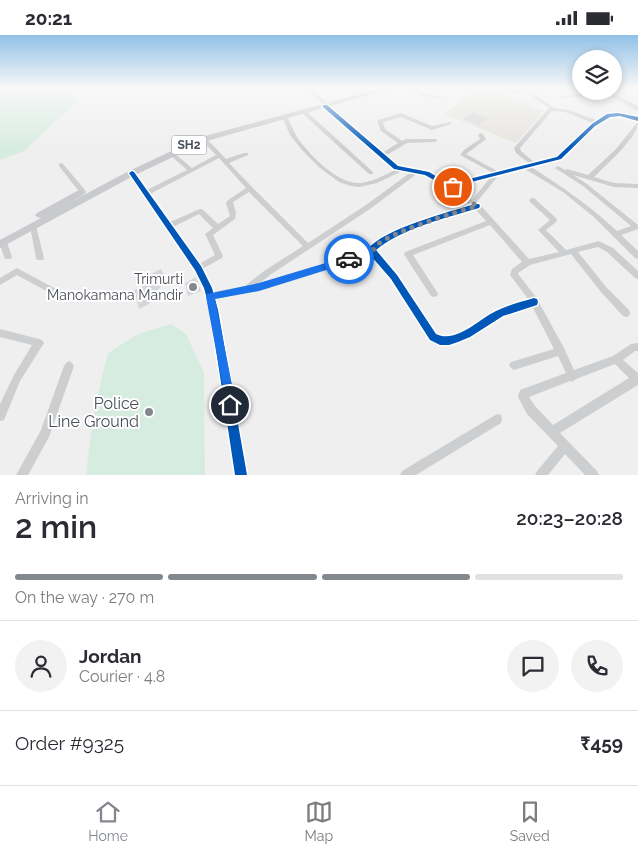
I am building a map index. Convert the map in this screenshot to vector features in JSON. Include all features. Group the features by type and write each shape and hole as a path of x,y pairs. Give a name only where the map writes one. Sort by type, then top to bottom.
{"main road":[{"name":"SH2","path":"1,241 83,192 152,156 189,140 315,108"},
{"name":"SH2","path":"1,241 171,153 204,139 317,108"}],"street":[{"path":"328,108 380,156 399,170"},
{"path":"532,164 518,152 517,148 552,108 597,122"},
{"path":"304,112 371,173"},
{"path":"448,186 559,158 597,122 613,113 638,119"},
{"path":"400,143 383,130 380,121 401,115 432,128 449,123"},
{"path":"285,117 292,133 305,150 332,175 345,183 357,186 399,170 427,173 475,204 520,257 528,262"},
{"path":"589,178 618,150 638,125"},
{"path":"482,135 483,139 463,155 497,173"},
{"path":"204,139 307,247"},
{"path":"380,156 400,143 435,140"},
{"path":"171,153 191,170"},
{"path":"225,162 246,154"},
{"path":"147,193 220,156"},
{"path":"540,163 614,185 638,186"},
{"path":"61,165 83,192"},
{"path":"525,166 577,200 618,234 638,256"},
{"path":"558,168 584,185 636,227 618,234"},
{"path":"247,289 257,279 397,187 417,171"},
{"path":"132,173 198,269 210,297 214,310 241,475"},
{"path":"210,297 247,289 325,267 373,251 376,245 408,229 475,204 497,173"},
{"path":"198,269 219,256 209,235 210,232 234,216 230,201 250,189"},
{"path":"532,200 554,220 542,230 564,253"},
{"path":"168,226 200,211 216,227"},
{"path":"434,294 408,254 491,221"},
{"path":"33,226 40,258"},
{"path":"1,241 8,257"},
{"path":"572,377 561,351 534,302 514,275 515,271 528,262 599,244 610,250 638,276"},
{"path":"373,251 376,258 394,277 433,337 440,342 449,341 481,326 498,313 534,302"},
{"path":"573,251 604,290 626,313"},
{"path":"0,282 17,271 53,291"},
{"path":"0,333 39,343 17,378 0,416"},
{"path":"593,475 552,432 526,403 523,397 529,392 616,359 634,347 638,347"},
{"path":"514,365 561,351"},
{"path":"552,432 638,380 616,359"},
{"path":"22,475 45,433 69,366"},
{"path":"406,475 496,419"},
{"path":"541,475 566,446"}],"shaded area":[{"path":"453,108 536,108 544,111 516,143 444,114"}],"green space":[{"path":"0,108 70,108 24,151 0,160"},
{"name":"Police Line Ground","path":"171,324 186,334 204,373 205,475 86,475 94,414 108,353 138,334"}],"building":[{"path":"473,112 488,118 479,125 463,119"},
{"path":"161,269 167,280 152,296 149,304 139,309 134,290 142,288 142,278"},
{"name":"Trimurti Manokamana Mandir","path":"196,277 201,291 188,296 185,283"}],"cycle path":[{"path":"327,108 396,168 427,173 448,186 559,158 593,125 608,115 618,114 638,119"},
{"path":"132,173 198,268 208,288 214,310 241,475"},
{"path":"477,206 405,230 379,243 372,249 374,254 394,277 433,337 440,341 458,338 500,313 534,302"}],"way so far":[{"path":"349,259 373,251 373,247 376,245 408,229 477,206 448,186 453,187"}],"place":[{"name":"Trimurti Manokamana Mandir","path":"193,287"},
{"name":"Police Line Ground","path":"149,412"}],"route":[{"path":"230,405 214,310 210,297 259,287 349,259"}]}
